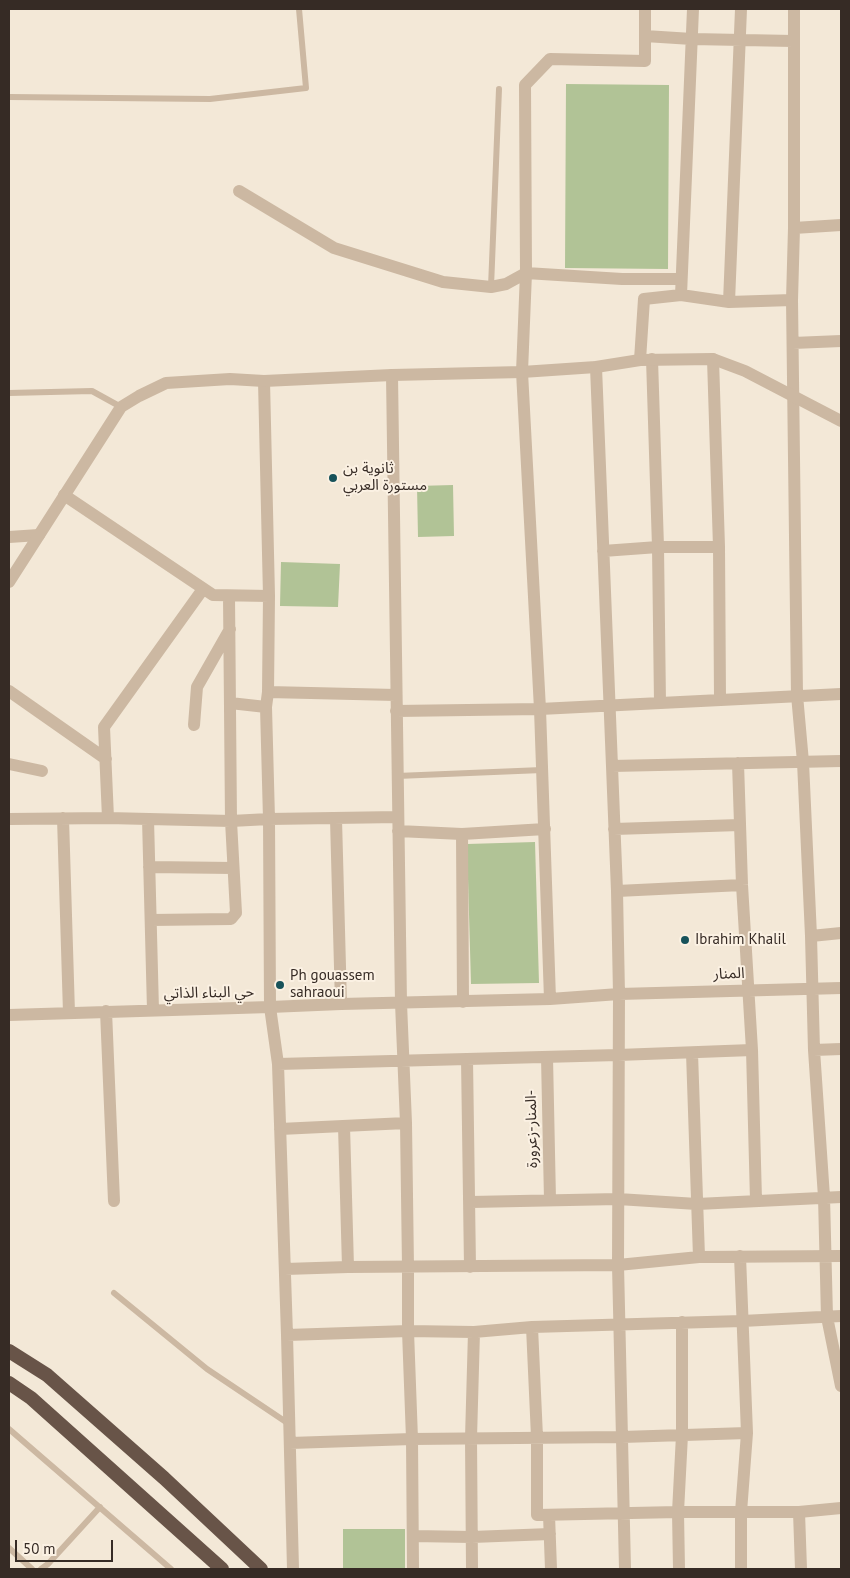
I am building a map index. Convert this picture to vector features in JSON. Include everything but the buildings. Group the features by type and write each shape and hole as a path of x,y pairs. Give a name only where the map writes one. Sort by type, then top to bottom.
{"highway":[{"path":"9,1351 54,1381 164,1478 261,1569"},
{"path":"9,1383 31,1398 222,1569"}],"street":[{"path":"550,999 540,709 522,372 526,274 525,85 550,59 644,60 645,9"},
{"path":"681,295 693,9"},
{"path":"728,302 741,9"},
{"path":"794,9 794,228 792,300 797,695 804,762 812,936 814,1050 824,1197 827,1316 841,1386"},
{"path":"645,36 793,41"},
{"path":"239,191 334,248 443,282 490,286 506,284 526,274 681,279"},
{"path":"794,228 841,226"},
{"path":"660,703 658,547 644,299 681,295 728,302 792,300"},
{"path":"793,343 841,341"},
{"path":"713,359 719,546 720,699"},
{"path":"9,582 121,408 139,396 166,383 230,379 264,381 392,375 522,372 596,367 646,360 713,359 745,371 841,422"},
{"path":"596,367 617,891 619,994 618,1265 625,1569"},
{"path":"392,375 397,776 402,1060 406,1123 413,1569"},
{"path":"264,381 269,596 268,692 266,707 269,819 270,1008 278,1064 293,1569"},
{"path":"64,495 213,596 269,596"},
{"path":"9,537 39,535"},
{"path":"603,551 658,547 719,546"},
{"path":"108,818 104,726 203,589"},
{"path":"151,920 231,919 236,914 231,822 229,596"},
{"path":"194,724 196,687 230,629"},
{"path":"9,691 106,759"},
{"path":"268,692 396,695"},
{"path":"396,711 540,709 841,694"},
{"path":"230,703 266,707"},
{"path":"612,766 841,761"},
{"path":"738,763 742,885 752,1050 756,1200"},
{"path":"9,764 42,771"},
{"path":"9,818 108,818 231,822 269,819 398,817"},
{"path":"63,818 69,1013"},
{"path":"148,819 153,1010"},
{"path":"336,819 340,1004"},
{"path":"614,829 740,824"},
{"path":"398,831 462,834 545,829"},
{"path":"462,834 463,1002"},
{"path":"149,867 233,868"},
{"path":"617,891 742,885"},
{"path":"812,936 841,933"},
{"name":"المنار","path":"619,994 841,988"},
{"name":"حي البناء الذاتي","path":"9,1016 106,1011 550,999 619,994"},
{"path":"106,1011 114,1201"},
{"path":"814,1050 841,1049"},
{"path":"278,1064 618,1056 752,1050"},
{"path":"692,1053 699,1257"},
{"name":"المنار-زعرورة-","path":"547,1057 550,1200"},
{"path":"467,1059 471,1202 470,1267"},
{"path":"280,1129 406,1123"},
{"path":"344,1126 348,1267"},
{"path":"471,1202 618,1200 697,1204 841,1197"},
{"path":"740,1256 747,1433 741,1512 741,1569"},
{"path":"285,1269 618,1265 699,1257 841,1256"},
{"path":"287,1335 474,1332 532,1326 742,1321 841,1316"},
{"path":"679,1569 678,1512 682,1435 682,1322"},
{"path":"532,1326 537,1437 537,1515 799,1512 841,1508"},
{"path":"472,1569 471,1438 474,1332"},
{"path":"290,1443 747,1433"},
{"path":"799,1512 801,1569"},
{"path":"549,1514 551,1569"},
{"path":"413,1536 472,1537 550,1534"}],"lane":[{"path":"9,97 210,99 306,88 300,9"},
{"path":"490,286 499,89"},
{"path":"9,393 92,391 121,408"},
{"path":"397,776 542,770"},
{"path":"114,1293 207,1369 290,1425"},
{"path":"9,1429 171,1569"},
{"path":"41,1569 48,1564 100,1507"},
{"path":"9,1548 32,1569"}],"green space":[{"path":"566,84 669,85 668,269 565,268"},
{"path":"453,485 454,536 418,537 417,486"},
{"path":"281,562 340,564 338,607 280,606"},
{"path":"535,842 539,983 471,984 467,844"},
{"path":"343,1529 405,1529 405,1569 343,1569"}],"place":[{"name":"ثانوية بن مستورة العربي","path":"333,478"},
{"name":"Ibrahim Khalil","path":"685,940"},
{"name":"Ph gouassem sahraoui","path":"280,985"}]}
